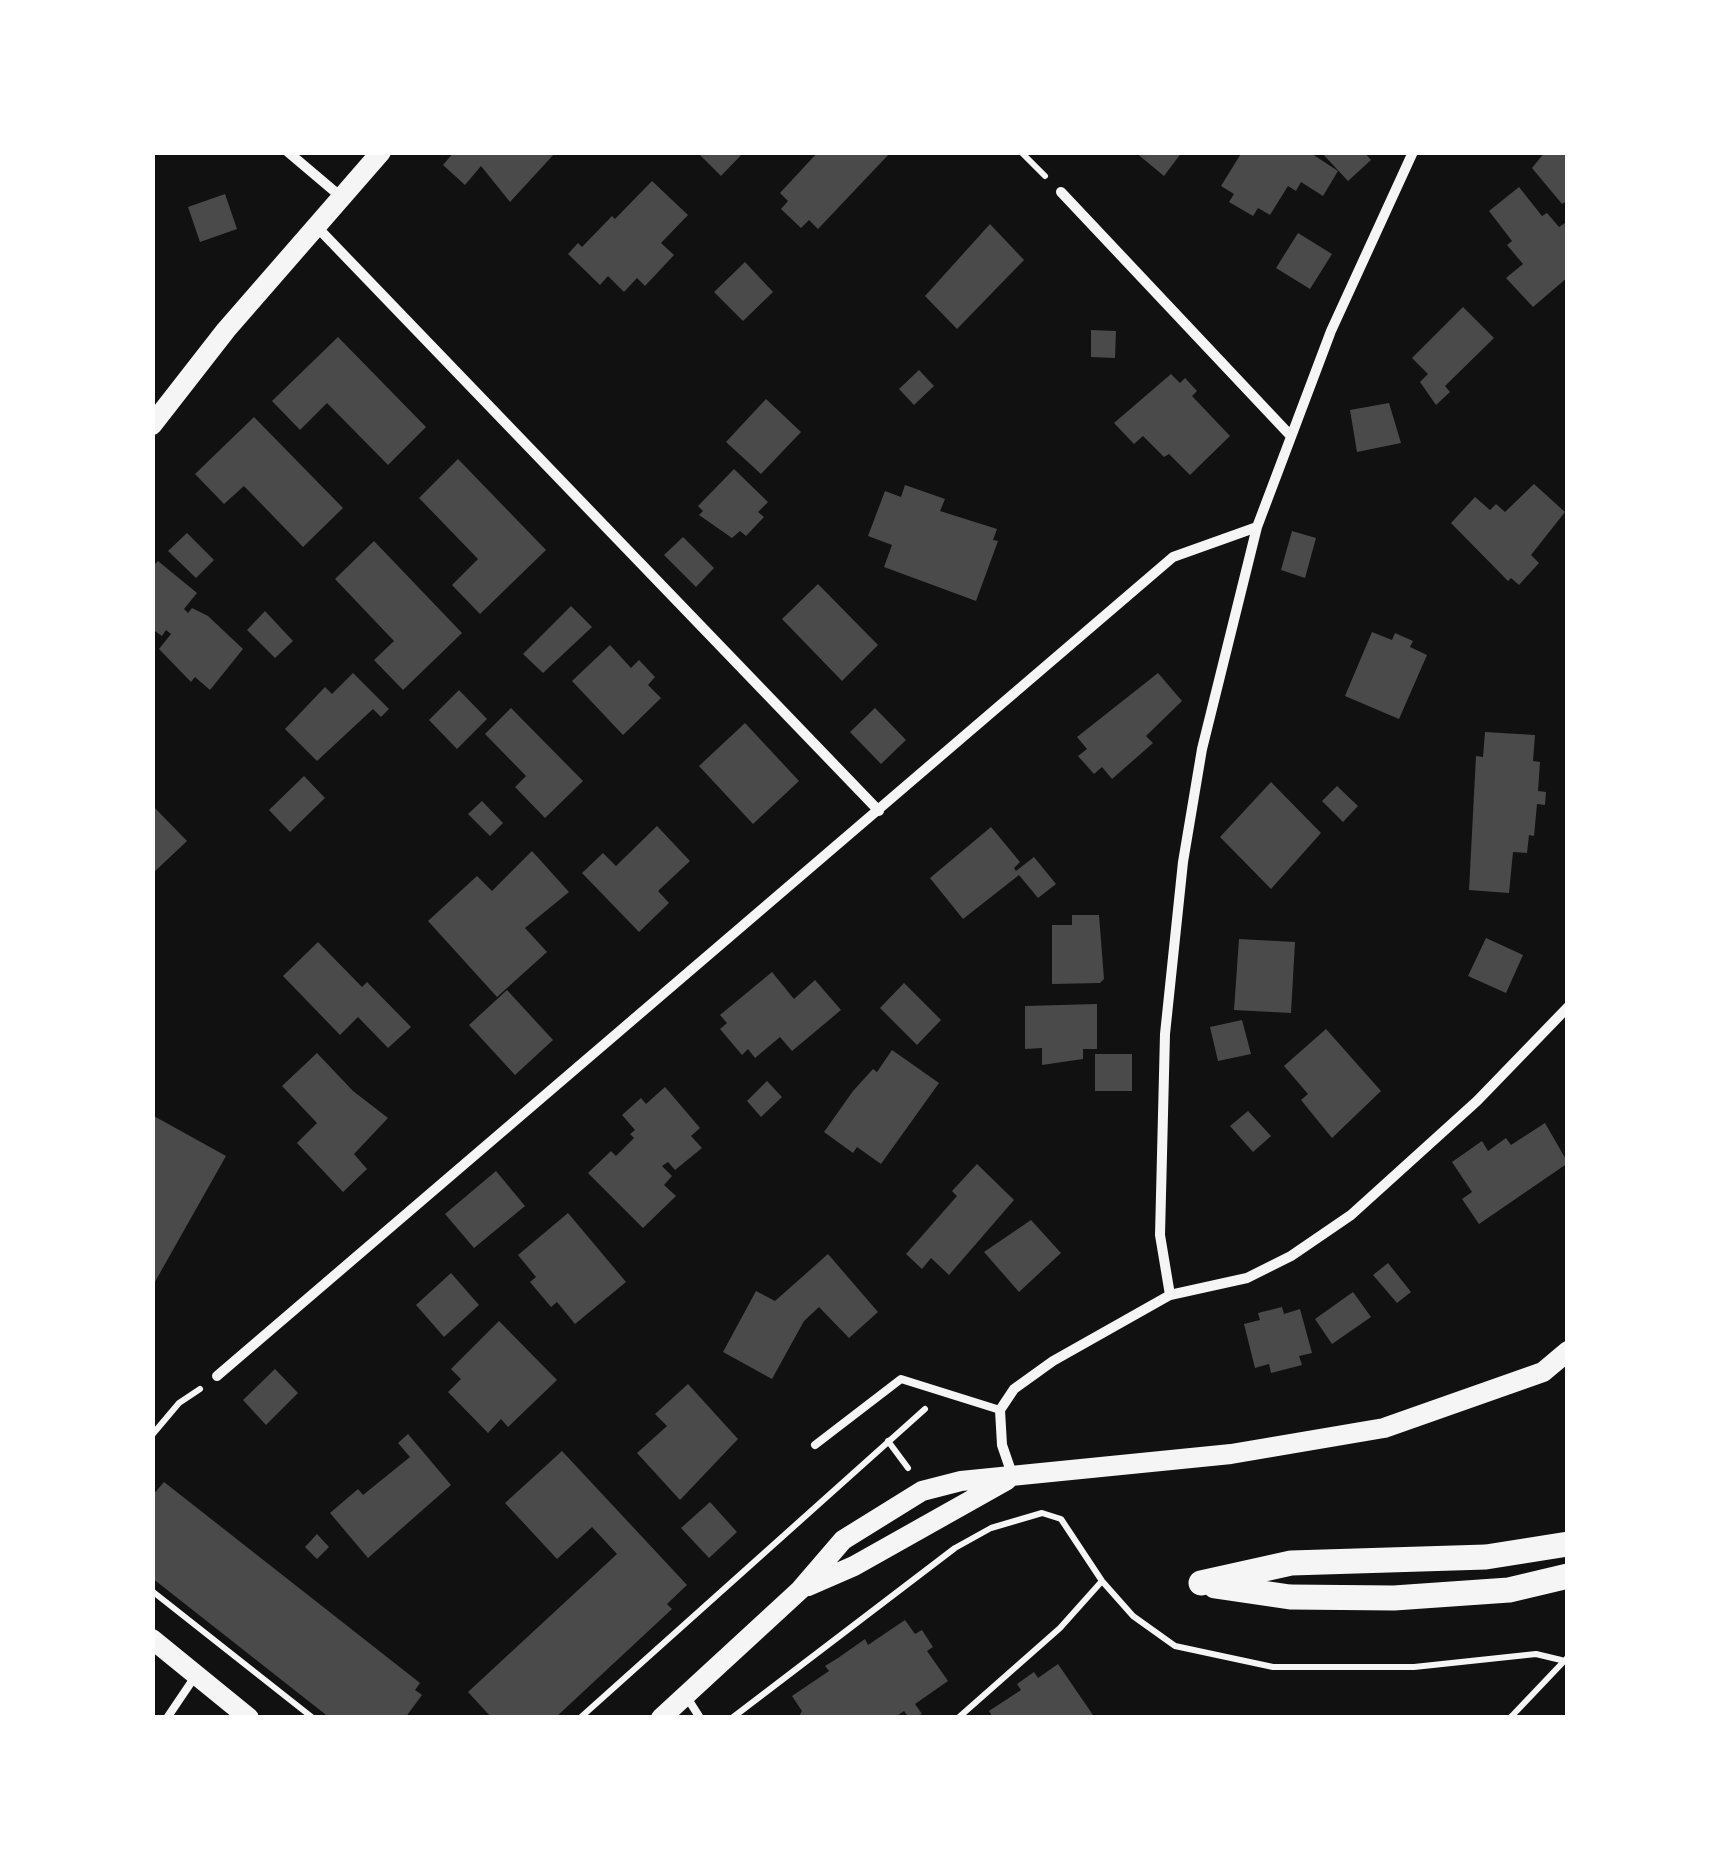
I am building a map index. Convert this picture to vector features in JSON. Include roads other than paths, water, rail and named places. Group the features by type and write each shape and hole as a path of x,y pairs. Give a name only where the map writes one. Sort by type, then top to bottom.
{"main road":[{"path":"152,425 226,330 382,152"},
{"path":"661,1718 800,1590 842,1540 922,1491 962,1482 1231,1454 1384,1428 1543,1372 1568,1351"},
{"path":"1543,1372 1568,1373"},
{"path":"800,1590 854,1566 1013,1477"},
{"path":"1568,1544 1486,1556 1292,1563 1201,1583 1290,1597 1394,1598 1509,1590 1568,1576"},
{"path":"152,1638 249,1718"}],"street":[{"path":"288,152 340,196"},
{"path":"1170,1295 1160,1235 1165,1034 1183,862 1202,748 1257,527 1289,434 1413,152"},
{"path":"1062,192 1289,434"},
{"path":"315,226 878,810"},
{"path":"217,1376 1173,557 1257,527"},
{"path":"1013,1477 1002,1445 1000,1410 1014,1390 1053,1362 1170,1295 1247,1278 1291,1256 1352,1215 1477,1101 1568,1007"}],"lane":[{"path":"815,1445 900,1379 1000,1410"},
{"path":"167,1718 197,1675"},
{"path":"685,1696 700,1718"}]}
